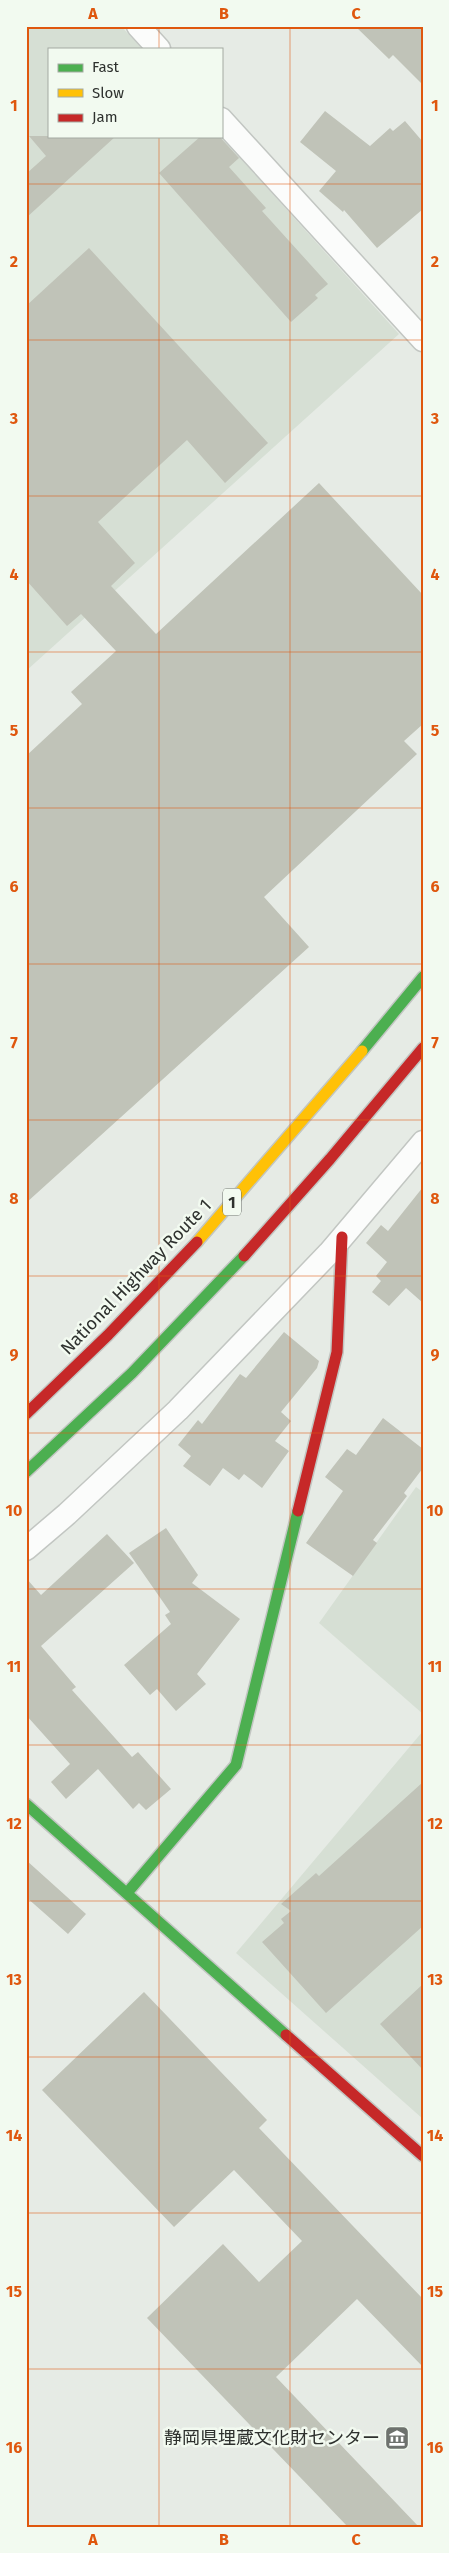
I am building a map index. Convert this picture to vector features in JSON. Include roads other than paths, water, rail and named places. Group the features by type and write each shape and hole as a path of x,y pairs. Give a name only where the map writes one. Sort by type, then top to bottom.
{"main road":[{"name":"National Highway Route 1","path":"26,1414 108,1335 191,1248 280,1148 423,977"},
{"path":"26,1472 141,1365 225,1277 305,1188 423,1048"},
{"path":"127,1893 236,1765 337,1352 342,1237"},
{"path":"26,1804 423,2156"}],"street":[{"path":"138,26 158,48"},
{"path":"222,119 423,340"},
{"path":"26,1549 67,1514 178,1410 342,1237 423,1142"}],"place":[{"name":"静岡県埋蔵文化財センター","path":"397,2438"}]}
